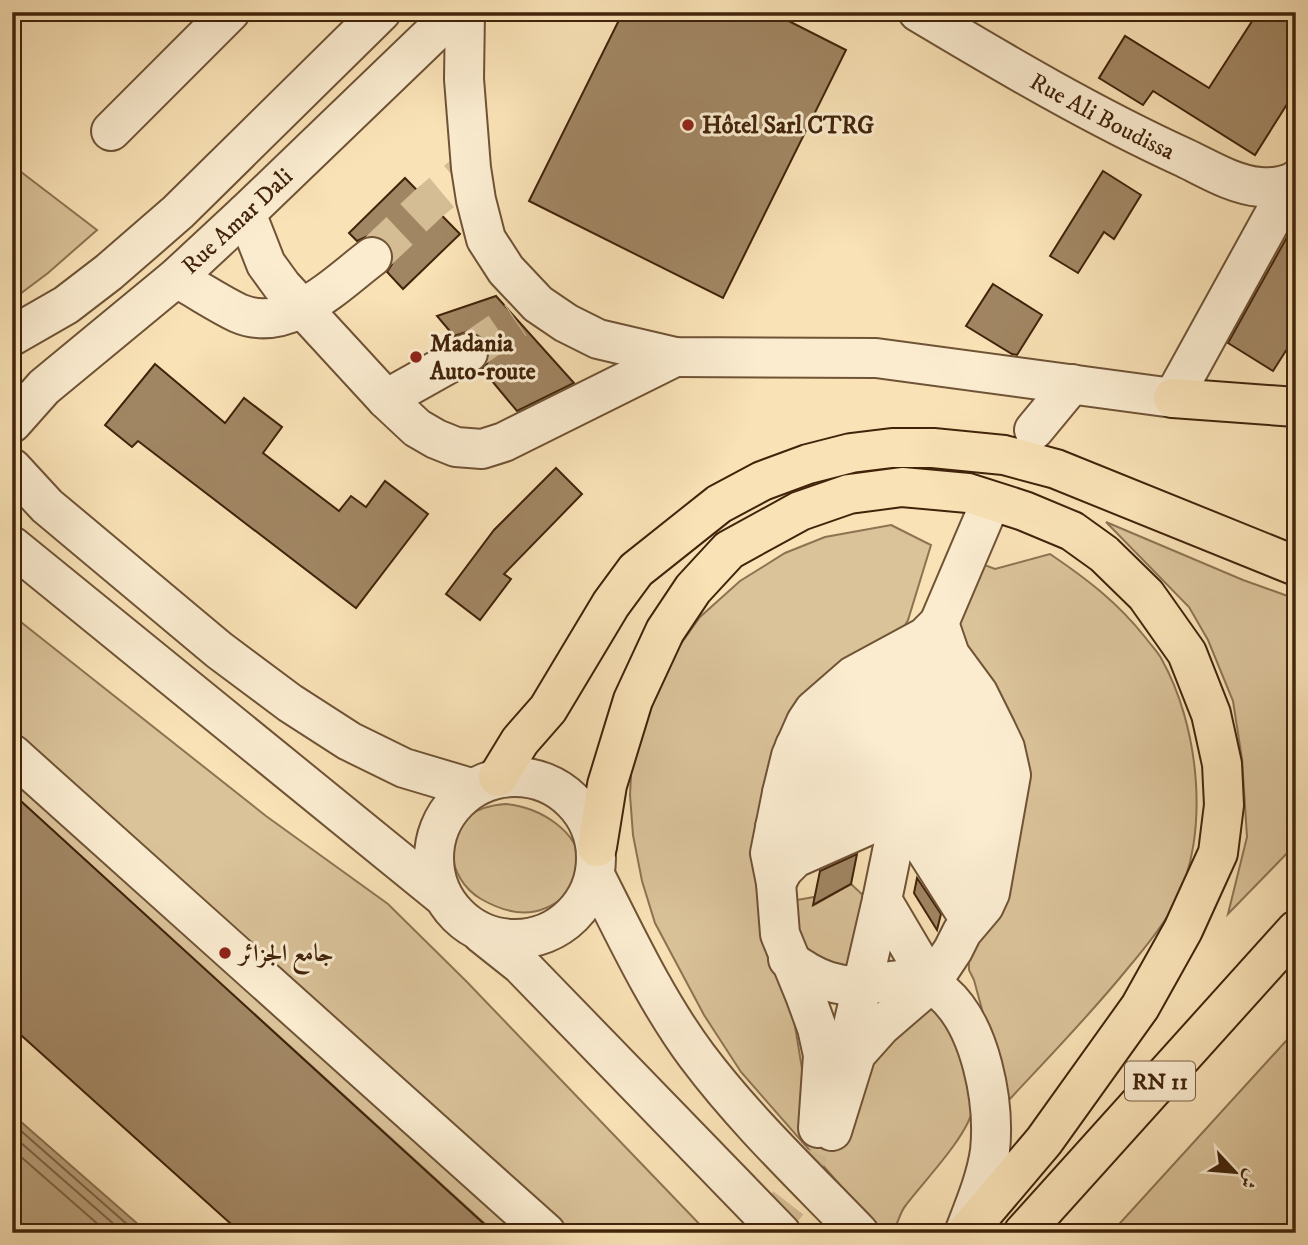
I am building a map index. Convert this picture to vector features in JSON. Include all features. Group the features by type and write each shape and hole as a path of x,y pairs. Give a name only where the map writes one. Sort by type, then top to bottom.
{"highway":[{"path":"1173,398 1296,407"},
{"path":"485,782 548,709 599,622 636,570 719,504 762,481 807,464 851,453 933,447 1004,455 1056,470 1296,566"},
{"path":"596,861 607,785 633,700 665,631 693,589 730,550 800,511 849,494 902,487 968,493 1024,511 1072,531 1104,554 1146,595 1187,653 1211,715 1222,764 1224,805 1217,853 1183,930 1140,1007 1044,1141 965,1233"},
{"name":"RN 11","path":"1023,1233 1296,930"}],"street":[{"path":"111,131 230,12"},
{"name":"Rue Amar Dali","path":"12,336 66,305 178,212 381,12"},
{"name":"Rue Amar Dali","path":"12,424 44,387 176,278 455,12"},
{"path":"465,12 464,79 475,200 486,239 506,270 527,312 566,323 598,340 675,357 876,358 1173,398 1293,182"},
{"name":"Rue Ali Boudissa","path":"918,12 1012,68 1140,138 1229,178 1260,187 1293,182"},
{"path":"246,213 266,264 302,309 386,400 417,428 456,447 482,449 504,442 675,357"},
{"path":"176,278 239,313 266,318 302,309 372,257"},
{"path":"386,400 468,353"},
{"path":"1034,430 1072,384"},
{"path":"12,468 31,491 57,514 219,650 290,703 349,741 404,768 485,782 525,776 551,783 573,799 588,821 596,861 659,997 696,1055 753,1124 847,1220"},
{"path":"826,1130 882,900 939,624 985,515"},
{"path":"12,546 441,895 458,918 521,965 781,1233"},
{"path":"826,1130 823,1055 809,1006 780,934 776,884 770,853 778,810 795,746 806,722 827,697 872,664 925,637 939,624"},
{"path":"826,1130 856,1054 881,1026 931,983 970,920 984,906 990,893 1011,775 1005,748 978,693 950,655 939,624"},
{"path":"795,746 928,674"},
{"path":"928,674 1008,797"},
{"path":"778,810 919,720"},
{"path":"919,720 999,837"},
{"path":"12,754 546,1233"},
{"path":"778,810 909,767"},
{"path":"909,767 991,884"},
{"path":"441,895 432,863 436,836 449,808 485,782"},
{"path":"776,884 783,870 795,858 901,811"},
{"path":"901,811 970,920"},
{"path":"482,934 514,939 540,936 565,923 584,901 596,861"},
{"path":"882,900 931,983 956,1004 978,1049 986,1073 990,1151 965,1233"},
{"path":"788,959 810,974 833,984 862,985 912,979 931,983"}],"shaded area":[{"path":"12,165 97,230 12,300"},
{"path":"1106,522 1243,580 1296,599 1296,844 1228,914 1247,837 1242,759 1233,701 1208,640 1189,607"},
{"path":"891,525 931,545 908,620 904,627 831,671 813,685 796,707 793,1014 807,1099 872,1054 926,1004 954,1024 973,1102 969,1119 954,1145 904,1208 891,1233 882,1233 741,1072 704,1015 655,923 642,881 633,835 630,795 632,756 665,666 700,617 740,581 785,553 825,537"},
{"path":"1050,554 1112,602 1161,658 1174,685 1192,747 1196,813 1186,876 1165,921 1099,1003 1007,1102 969,970 963,646 958,629 977,562 995,569"},
{"path":"12,615 266,816 388,904 467,982 708,1233 562,1233 12,741"},
{"path":"12,764 527,1233 495,1233 12,793"},
{"path":"506,804 544,816 566,832 574,843 579,868 573,887 565,896 545,909 514,912 492,905 469,890 457,872 453,851 458,830 463,822 477,811"},
{"path":"851,884 865,897 850,975 813,964 788,914 791,901 814,897 814,905"},
{"path":"1296,1030 1296,1233 1111,1233"}],"water":[{"path":"12,1114 148,1233 12,1233"}],"building":[{"name":"Hôtel Sarl CTRG","path":"623,12 771,12 846,50 723,298 529,201"},
{"path":"1258,12 1296,12 1296,90 1255,155 1153,91 1143,105 1099,78 1125,36 1209,88"},
{"path":"1103,171 1141,195 1114,239 1104,232 1078,273 1050,256"},
{"path":"405,178 460,234 403,289 387,272 394,255 389,243 370,235 357,241 349,233"},
{"path":"1296,221 1296,335 1273,371 1228,343"},
{"path":"993,284 1042,315 1017,355 966,326"},
{"path":"496,296 574,383 517,411 482,369 490,354 487,342 479,334 469,331 454,336 437,316"},
{"path":"155,364 225,423 244,398 282,427 263,453 339,511 351,496 366,507 385,481 428,514 356,608 138,441 132,447 105,425"},
{"path":"556,468 582,494 504,574 511,579 480,620 446,594 494,530"},
{"path":"12,793 494,1233 241,1233 12,1027"},
{"path":"857,854 851,884 813,905 820,871"},
{"path":"917,878 941,914 937,930 914,893"}],"tunnel":[{"path":"372,257 471,168"},
{"path":"468,353 516,320"},
{"path":"765,1233 789,1202 818,1128"}],"place":[{"name":"Hôtel Sarl CTRG","path":"688,125"},
{"name":"Madania Auto-route","path":"416,357"},
{"name":"جامع الجزائر","path":"225,953"}]}
